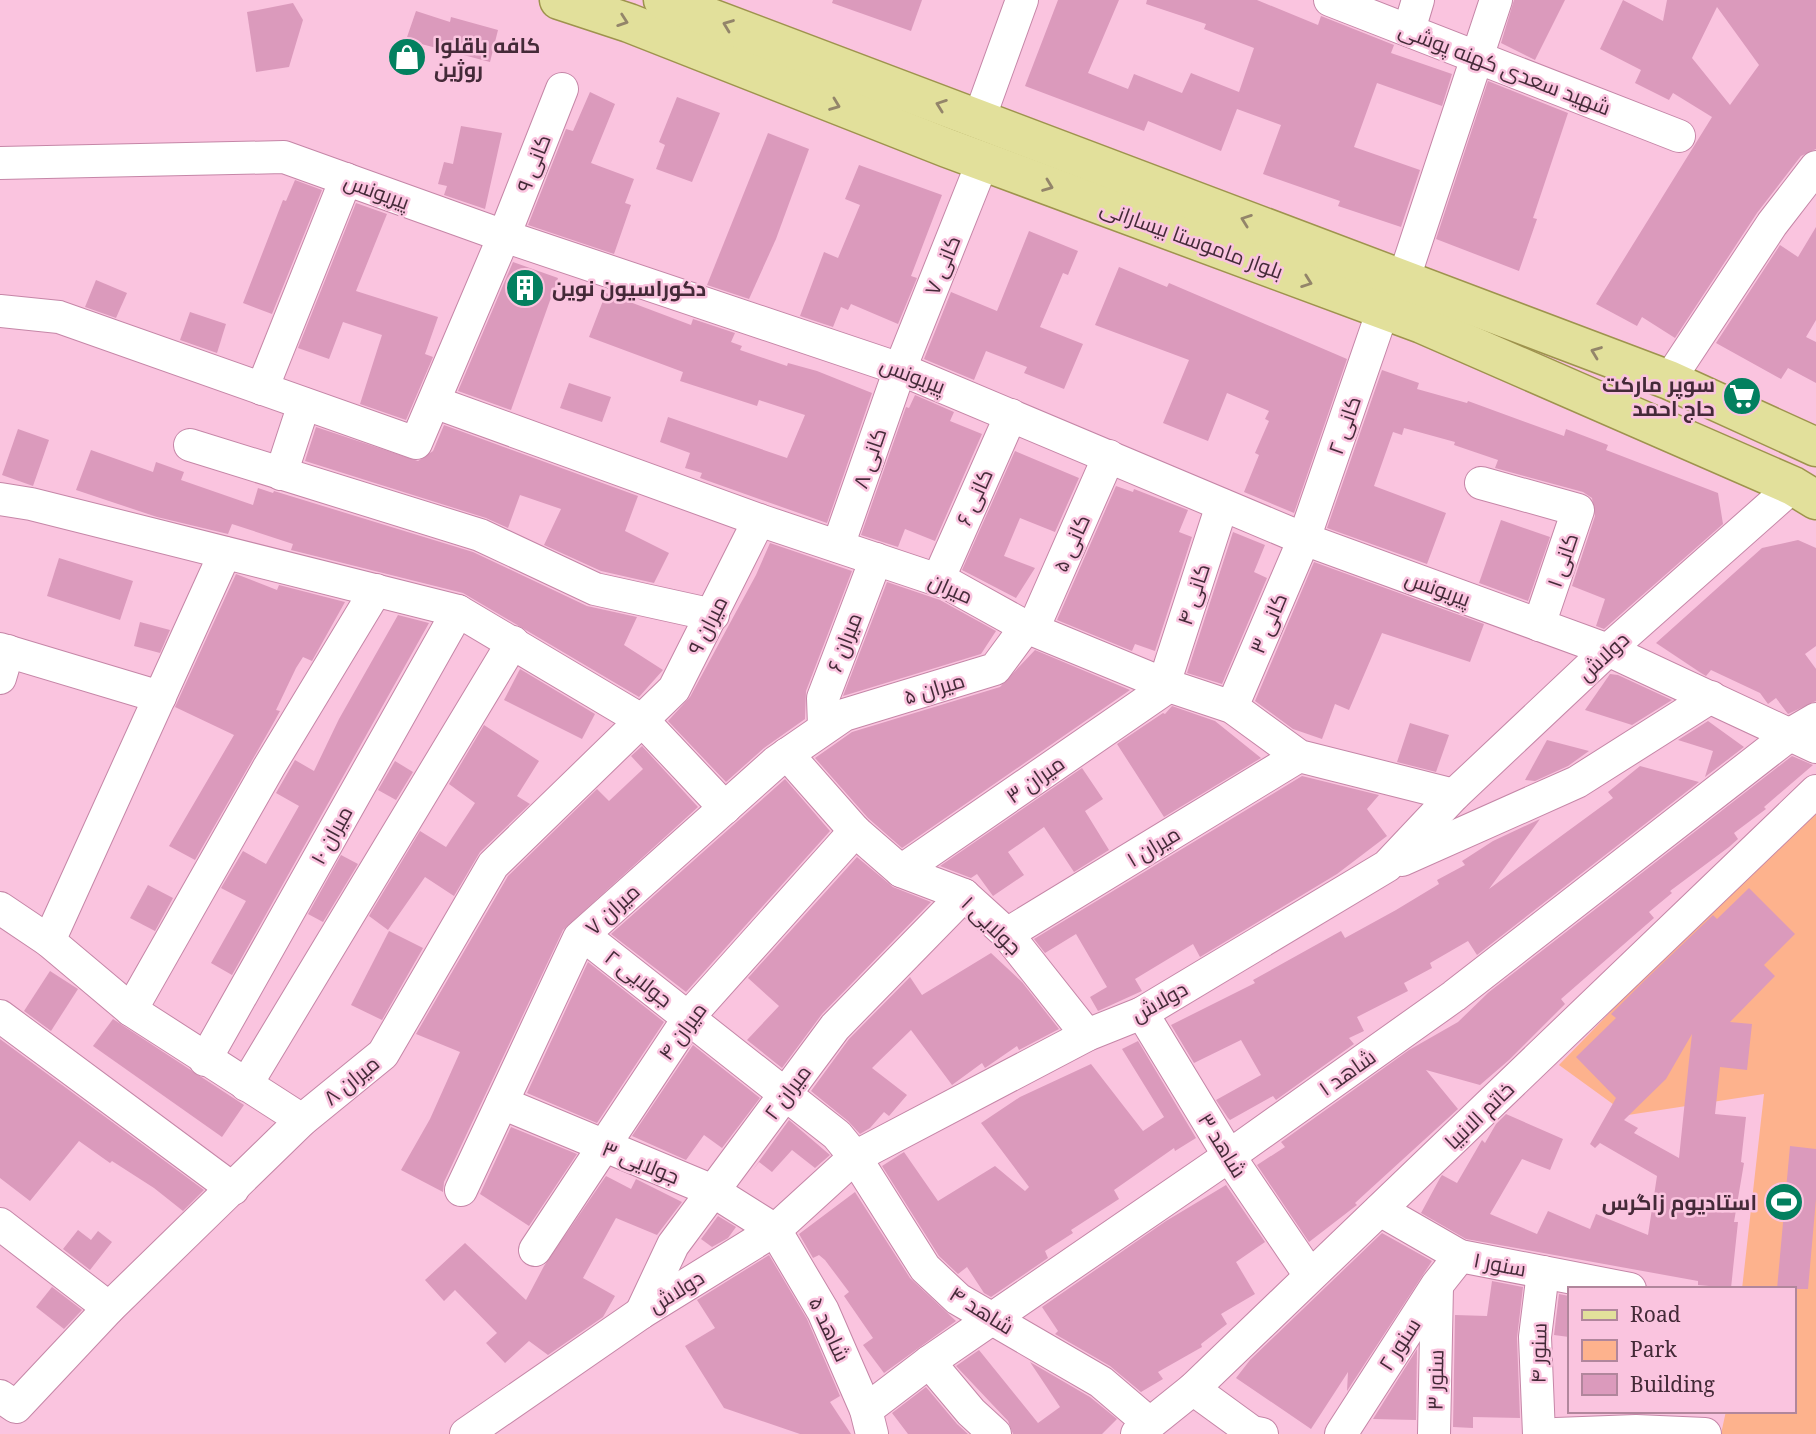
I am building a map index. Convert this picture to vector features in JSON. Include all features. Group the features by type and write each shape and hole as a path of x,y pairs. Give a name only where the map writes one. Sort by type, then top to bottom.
{"main road":[{"name":"بلوار ماموستا بیسارانی","path":"559,0 629,23 983,161 1383,310 1804,493"},
{"name":"بلوار ماموستا بیسارانی","path":"663,0 1669,380 1816,447"}],"street":[{"path":"979,119 1022,0"},
{"name":"شهید سعدی کهنه پوشی","path":"1330,0 1679,136"},
{"path":"1409,30 1418,0"},
{"path":"1404,278 1496,0"},
{"name":"کانی ۹","path":"304,404 416,443 504,236 562,89"},
{"name":"پیریونس","path":"0,163 284,157 504,236 900,369 1304,539 1608,650 1711,697 1808,733"},
{"name":"کانی ۷","path":"900,369 983,161"},
{"path":"1669,380 1772,224 1816,167"},
{"path":"262,389 346,179"},
{"path":"0,310 59,317 304,404 281,474"},
{"name":"کانی ۲","path":"1304,539 1383,310"},
{"name":"کانی ۸","path":"838,547 900,369"},
{"name":"میران","path":"434,402 759,520 937,580 1030,628 1167,685 1232,707 1299,756 1454,795"},
{"name":"کانی ۶","path":"937,580 1011,415"},
{"path":"190,445 480,535 595,589 713,615"},
{"name":"کانی ۵","path":"1030,628 1109,456"},
{"name":"کانی ۱","path":"1481,483 1578,510 1539,625"},
{"name":"دولاش","path":"466,1434 641,1313 775,1230 855,1157 1087,1035 1142,1013 1387,866 1454,795 1608,650 1804,493"},
{"path":"0,499 31,504 458,611 643,721 725,808"},
{"name":"کانی ۴","path":"1167,685 1222,505"},
{"name":"میران ۹","path":"643,721 674,689 759,520"},
{"name":"کانی ۳","path":"1232,707 1304,539"},
{"path":"49,941 225,553"},
{"name":"میران ۶","path":"824,726 823,698 876,559"},
{"path":"131,1010 269,767 376,590"},
{"name":"میران ۱۰","path":"205,1060 458,611"},
{"name":"میران ۵","path":"824,726 844,715 995,669 1030,628"},
{"path":"246,1084 513,642"},
{"path":"3,659 160,697"},
{"name":"میران ۳","path":"901,871 1167,685"},
{"path":"1387,866 1577,782 1711,697"},
{"name":"میران ۸","path":"8,1401 233,1189 302,1120 383,1055 493,865 643,721"},
{"name":"میران ۷","path":"461,1190 583,934 787,754 824,726"},
{"name":"شاهد ۱","path":"869,1422 929,1362 1229,1156 1454,996 1808,733"},
{"name":"جولایی ۱","path":"787,754 855,831 901,871 964,895 1007,934 1087,1035"},
{"name":"میران ۱","path":"1007,934 1299,756"},
{"name":"خاتم الانبیا","path":"1143,1429 1193,1388 1816,791"},
{"name":"میران ۴","path":"535,1250 690,1017 855,831"},
{"name":"میران ۲","path":"641,1313 673,1245 835,1027 964,895"},
{"path":"0,908 49,941 131,1010 302,1120"},
{"name":"جولایی ۲","path":"583,934 837,1135 855,1157"},
{"name":"شاهد ۳","path":"1142,1013 1229,1156 1309,1274"},
{"path":"0,1016 233,1189"},
{"name":"جولایی ۳","path":"502,1103 713,1191 775,1230"},
{"name":"شاهد ۴","path":"855,1157 925,1268 958,1299 994,1317 1101,1382 1143,1429"},
{"name":"سنور ۱","path":"1380,1210 1460,1256 1620,1287"},
{"path":"0,1224 108,1308"},
{"name":"شاهد ۵","path":"775,1230 824,1311 869,1422"},
{"name":"سنور ۲","path":"1341,1434 1437,1285 1460,1256"},
{"name":"سنور ۴","path":"1539,1434 1535,1337 1543,1272"},
{"name":"سنور ۳","path":"1434,1434 1437,1285"},
{"path":"929,1362 971,1412 995,1434"},
{"path":"1193,1388 1252,1432 1262,1434"},
{"path":"1556,1434 1635,1425 1705,1434"}],"green space":[{"name":"استادیوم زاگرس","path":"1816,800 1816,1434 1721,1434 1726,1413 1795,1413 1795,1287 1742,1287 1764,1094 1628,1115 1559,1065"}],"building":[{"path":"833,0 922,0 911,31 832,3"},
{"path":"1058,0 1119,0 1088,73 1128,89 1134,74 1182,93 1191,73 1239,92 1254,48 1204,29 1206,24 1146,4 1147,0 1257,0 1318,25 1321,16 1394,45 1391,53 1452,74 1442,106 1377,83 1354,147 1420,170 1401,227 1338,206 1340,201 1263,174 1281,125 1237,109 1221,151 1148,121 1144,131 1025,86"},
{"path":"1514,0 1565,0 1535,60 1501,43"},
{"path":"1623,0 1663,21 1667,0 1816,0 1816,149 1801,156 1757,213 1675,338 1642,317 1637,326 1596,304 1712,117 1673,93 1669,100 1635,83 1641,70 1600,49","holes":["1717,7 1759,65 1730,105 1692,58"]},
{"path":"293,3 303,20 289,67 256,72 247,12"},
{"path":"416,11 450,22 451,17 498,30 490,62 406,40"},
{"path":"1488,81 1568,113 1533,218 1537,219 1519,271 1436,239"},
{"path":"590,92 615,104 591,163 634,179 625,203 631,205 614,254 528,225 566,129 573,131"},
{"path":"677,97 720,113 692,182 656,169 665,145 659,142"},
{"path":"461,126 502,133 485,209 444,195 447,186 438,184 444,162 453,164"},
{"path":"768,133 809,149 776,239 749,299 707,285"},
{"path":"859,165 942,195 911,276 917,278 898,324 851,304 848,310 841,307 833,327 800,316 824,252 838,258 860,205 845,199"},
{"path":"295,180 322,190 272,314 243,303 283,200 286,201"},
{"path":"356,203 387,214 356,291 438,317 425,354 433,357 406,420 360,404 382,335 343,322 329,359 298,348"},
{"path":"1816,227 1816,320 1806,337 1816,342 1816,383 1788,368 1781,379 1716,343 1780,245 1798,257"},
{"path":"1029,231 1078,251 1068,275 1063,273 1040,327 1083,344 1064,389 1024,373 1027,367 986,351 974,380 924,359 951,292 997,311"},
{"path":"513,262 558,278 511,410 458,391"},
{"path":"1119,267 1167,287 1169,283 1347,359 1294,513 1244,492 1259,455 1255,453 1269,421 1265,419 1269,411 1227,393 1208,441 1163,423 1189,360 1095,325"},
{"path":"96,280 127,293 116,318 85,307"},
{"path":"606,293 691,325 693,319 735,333 731,342 742,346 740,350 787,366 788,363 817,371 872,393 827,523 700,478 702,473 685,468 690,453 660,442 668,417 787,458 805,415 759,400 757,406 680,381 683,372 589,337"},
{"path":"190,312 226,324 217,353 180,340"},
{"path":"1382,370 1419,383 1417,389 1467,403 1468,401 1564,436 1566,429 1608,445 1606,450 1718,493 1723,524 1604,629 1596,626 1605,599 1572,586 1595,516 1592,498 1583,492 1495,468 1498,460 1454,445 1455,442 1404,428 1402,435 1393,432 1374,486 1446,513 1427,564 1327,528"},
{"path":"569,383 611,397 602,422 560,408"},
{"path":"915,395 954,412 950,421 982,434 935,541 905,529 898,547 861,535 906,407 909,408"},
{"path":"444,425 638,496 625,531 669,553 654,583 601,571 544,545 561,509 520,495 508,528 486,518 305,461 316,427 418,461 433,451"},
{"path":"18,429 49,440 33,486 2,475"},
{"path":"91,450 153,472 156,462 184,472 181,480 253,505 258,488 273,493 274,491 473,552 587,606 637,617 624,645 663,670 639,697 463,593 291,550 293,544 232,524 228,534 157,517 76,490"},
{"path":"1015,451 1079,478 1055,532 1020,518 1004,556 1035,568 1016,598 962,570"},
{"path":"1116,486 1133,492 1134,489 1188,510 1179,532 1192,537 1155,651 1135,644 1132,651 1057,620"},
{"path":"1501,520 1550,537 1528,601 1479,583"},
{"path":"1233,532 1265,545 1254,572 1267,578 1222,684 1187,673"},
{"path":"1798,540 1816,548 1816,646 1805,654 1816,669 1816,701 1788,714 1776,698 1768,704 1760,693 1711,670 1706,676 1656,643 1762,548"},
{"path":"770,543 852,571 806,691 805,719 764,748 726,782 668,721 690,697 756,575"},
{"path":"59,558 133,581 120,620 47,596"},
{"path":"1314,562 1484,624 1470,662 1382,633 1349,710 1335,704 1322,739 1293,729 1255,701"},
{"path":"236,574 277,590 279,585 345,602 312,661 303,657 296,668 276,710 280,711 195,860 169,846 234,735 175,707"},
{"path":"887,582 940,600 996,631 981,654 843,696"},
{"path":"398,615 429,623 232,975 211,963 246,901 221,888 243,851 266,864 299,806 276,793 295,760 314,771 339,719"},
{"path":"140,622 170,630 160,653 134,646"},
{"path":"1035,650 1130,690 902,848 868,818 815,758 852,732 1000,687"},
{"path":"520,669 595,714 582,739 504,700"},
{"path":"1610,674 1618,675 1672,700 1632,725 1585,710"},
{"path":"1172,706 1215,721 1261,758 1164,817 1117,744 1165,714"},
{"path":"1708,721 1744,747 1705,777 1713,751 1678,740"},
{"path":"1410,723 1449,735 1436,772 1397,762"},
{"path":"484,725 539,761 517,796 530,804 480,852 454,896 425,877 388,930 369,916 420,831 446,847 475,803 449,784"},
{"path":"1547,740 1589,751 1568,766 1535,781 1525,780"},
{"path":"642,746 698,807 563,930 444,1182 443,1192 401,1170 430,1119 460,1052 416,1034 508,876 597,789 609,801 643,769 631,756"},
{"path":"1792,756 1813,765 1764,807 1766,809 1734,833 1738,839 1729,847 1670,891 1672,893 1649,912 1654,918 1561,999 1565,1004 1480,1085 1426,1070 1458,1109 1355,1203 1357,1205 1309,1242 1257,1165 1285,1147 1281,1142 1409,1050 1458,1022 1489,992"},
{"path":"395,761 413,772 396,800 378,790"},
{"path":"1640,766 1699,782 1477,955 1468,941 1430,963 1432,968 1404,983 1408,991 1357,1017 1364,1031 1349,1038 1354,1044 1276,1100 1273,1096 1230,1120 1228,1118 1216,1100 1261,1075 1241,1040 1194,1063 1171,1025 1255,983 1253,980 1341,931 1345,938 1396,910 1439,884 1437,880 1465,865 1462,861 1493,841 1540,819 1489,889 1613,798 1608,792"},
{"path":"1082,768 1103,799 1085,811 1109,850 1074,872 1044,827 1008,852 1024,875 993,896 977,874 971,878 940,866"},
{"path":"1302,776 1379,795 1367,809 1387,836 1337,874 1200,957 1193,944 1135,979 1142,991 1098,1011 1090,997 1107,987 1076,934 1045,953 1034,939"},
{"path":"785,779 830,831 686,992 611,934"},
{"path":"341,855 358,864 323,922 308,914"},
{"path":"857,857 893,887 931,902 822,1014 782,1068 747,1040 779,1006 748,978"},
{"path":"148,885 173,898 155,931 130,918"},
{"path":"1749,888 1795,934 1764,965 1775,976 1730,1022 1752,1024 1747,1070 1720,1067 1715,1114 1746,1117 1741,1162 1744,1163 1734,1222 1738,1222 1731,1287 1698,1285 1698,1281 1466,1239 1421,1213 1442,1175 1457,1183 1482,1140 1485,1143 1496,1124 1506,1114 1563,1139 1550,1170 1522,1159 1490,1214 1537,1234 1548,1211 1590,1229 1596,1214 1648,1235 1657,1176 1600,1143 1595,1148 1590,1144 1616,1098 1576,1057 1616,1018 1611,1014 1713,915 1717,919","holes":["1692,1034 1679,1158 1634,1133 1638,1128 1624,1120 1666,1079"]},
{"path":"389,931 423,948 382,1020 351,1005"},
{"path":"991,953 1022,982 1059,1029 1019,1050 1017,1046 985,1068 982,1063 952,1085 911,1030 872,1068 907,1095 889,1116 884,1112 870,1128 860,1134 811,1091 849,1039 910,977 922,995"},
{"path":"588,962 664,1022 597,1123 527,1093"},
{"path":"50,971 78,989 51,1031 24,1011"},
{"path":"113,1019 244,1105 222,1137 93,1046"},
{"path":"0,1039 204,1190 183,1211 154,1188 112,1161 110,1163 79,1141 30,1201 0,1178"},
{"path":"1138,1041 1196,1138 1175,1151 1174,1148 1114,1190 1119,1199 1071,1230 1073,1233 1045,1251 1048,1258 991,1297 984,1293 967,1267 958,1274 939,1256 882,1166 904,1152 938,1201 995,1166 1025,1191 1029,1187 981,1123 1020,1097 1091,1064 1143,1131 1164,1117 1122,1049"},
{"path":"693,1045 760,1098 722,1148 704,1135 686,1160 632,1136"},
{"path":"789,1120 830,1155 815,1168 792,1150 772,1172 759,1162 752,1171"},
{"path":"511,1127 577,1154 529,1226 480,1194"},
{"path":"1790,1146 1816,1149 1816,1199 1808,1289 1777,1287"},
{"path":"606,1176 631,1189 636,1179 682,1202 657,1235 616,1218 583,1278 615,1296 603,1317 548,1355 529,1341 505,1363 486,1343 497,1333 455,1290 444,1301 425,1280 465,1243 526,1300 544,1266"},
{"path":"1226,1185 1265,1242 1236,1262 1255,1294 1221,1314 1227,1324 1201,1344 1202,1347 1158,1372 1163,1379 1141,1392 1110,1366 1055,1334 1058,1331 1042,1307 1166,1221"},
{"path":"855,1192 910,1278 956,1321 884,1373 863,1345 873,1338 844,1296 849,1292 825,1260 819,1255 813,1258 799,1234"},
{"path":"718,1216 736,1227 728,1238 712,1247 701,1239"},
{"path":"78,1230 91,1240 98,1231 112,1242 90,1270 63,1249"},
{"path":"1382,1233 1432,1261 1347,1391 1348,1372 1311,1429 1236,1378 1250,1360"},
{"path":"769,1255 807,1319 840,1396 830,1402 851,1434 800,1434 724,1408 685,1346 715,1328 697,1300"},
{"path":"1492,1281 1523,1287 1517,1338 1520,1418 1473,1417 1473,1428 1453,1427 1455,1315 1487,1316"},
{"path":"52,1287 82,1310 64,1329 36,1307"},
{"path":"1559,1294 1568,1296 1568,1337 1554,1335"},
{"path":"1417,1349 1416,1420 1373,1419"},
{"path":"979,1350 1038,1423 1060,1407 1030,1362 1090,1397 1117,1419 1102,1434 1013,1434 1008,1421 956,1366"},
{"path":"926,1387 968,1434 908,1434 892,1413"}],"place":[{"name":"کافه باقلوا روژین","path":"407,57"},
{"name":"دکوراسیون نوین","path":"525,288"},
{"name":"سوپر مارکت حاج احمد","path":"1742,396"},
{"name":"استادیوم زاگرس","path":"1784,1202"}]}
